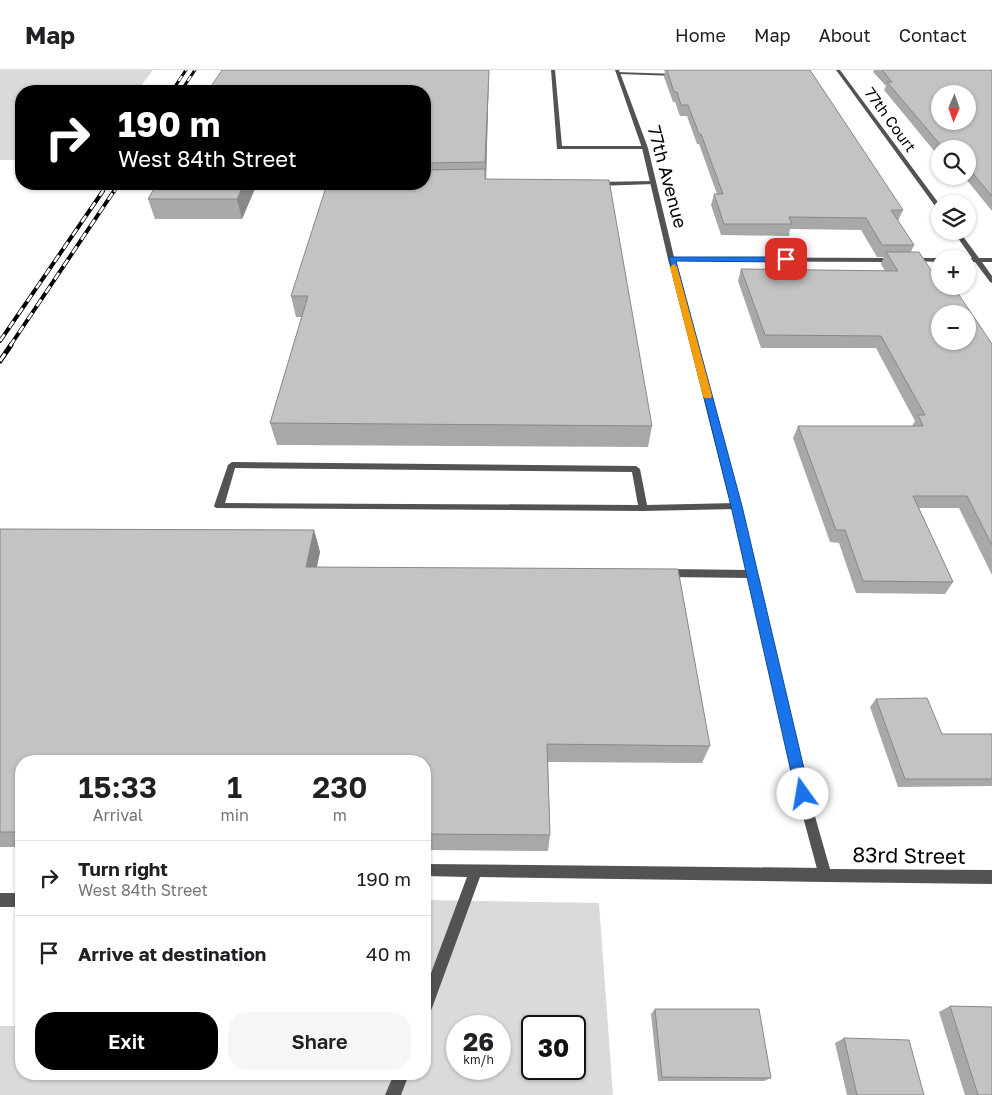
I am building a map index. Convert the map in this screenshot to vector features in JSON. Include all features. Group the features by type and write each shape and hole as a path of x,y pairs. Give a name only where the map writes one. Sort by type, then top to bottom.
{"street":[{"path":"553,70 559,148 645,148"},
{"name":"77th Court","path":"838,70 931,197"},
{"path":"618,71 683,75"},
{"name":"77th Avenue","path":"618,71 645,148 736,506 808,813 825,875"},
{"path":"592,184 653,183"},
{"path":"963,240 992,281"},
{"path":"672,259 931,260"},
{"path":"977,260 992,260"},
{"path":"643,508 636,469 232,465 218,506 643,508 736,506"},
{"path":"654,572 752,574"},
{"name":"83rd Street","path":"431,870 992,877"},
{"path":"431,992 476,871"},
{"path":"0,900 15,900"},
{"path":"393,1095 399,1080"}],"shaded area":[{"path":"0,70 153,70 142,85 15,85 15,160 0,160"},
{"path":"431,900 599,903 613,1095 0,1095 0,1026 15,1026 15,1080 431,1080"}],"building":[{"path":"222,70 489,70 485,162 431,163 431,85 212,85"},
{"path":"667,70 810,70 903,210 891,210 914,245 882,245 866,218 789,217 792,224 724,224 714,194 723,194 701,134 699,134 688,105 681,105 677,92 674,92"},
{"path":"882,70 992,70 992,196 976,177 976,140 936,140 887,82 892,82"},
{"path":"485,169 485,179 609,180 652,426 270,423 308,296 291,296 325,190 431,190 431,170"},
{"path":"153,190 241,190 237,199 148,199"},
{"path":"886,252 919,252 931,270 931,295 959,295 966,305 931,305 931,350 976,350 976,320 992,344 992,545 967,496 913,496 953,582 863,581 845,530 836,530 798,426 923,426 918,415 925,415 881,336 765,335 741,269 898,271"},
{"path":"0,529 314,530 306,567 678,569 710,746 547,744 550,835 431,834 431,755 15,755 15,832 0,832"},
{"path":"927,698 942,734 992,734 992,779 905,779 876,699"},
{"path":"950,1006 992,1007 992,1095 978,1095"},
{"path":"655,1009 759,1009 771,1078 662,1077"},
{"path":"844,1038 909,1040 924,1095 857,1095"}],"railway":[{"path":"176,85 186,70"},
{"path":"185,85 195,70"},
{"path":"0,341 103,191"},
{"path":"10,346 114,191"},
{"path":"0,361 11,345"}],"slow traffic":[{"path":"674,267 707,396"}],"route":[{"path":"786,259 672,259 736,506 803,794"}]}
